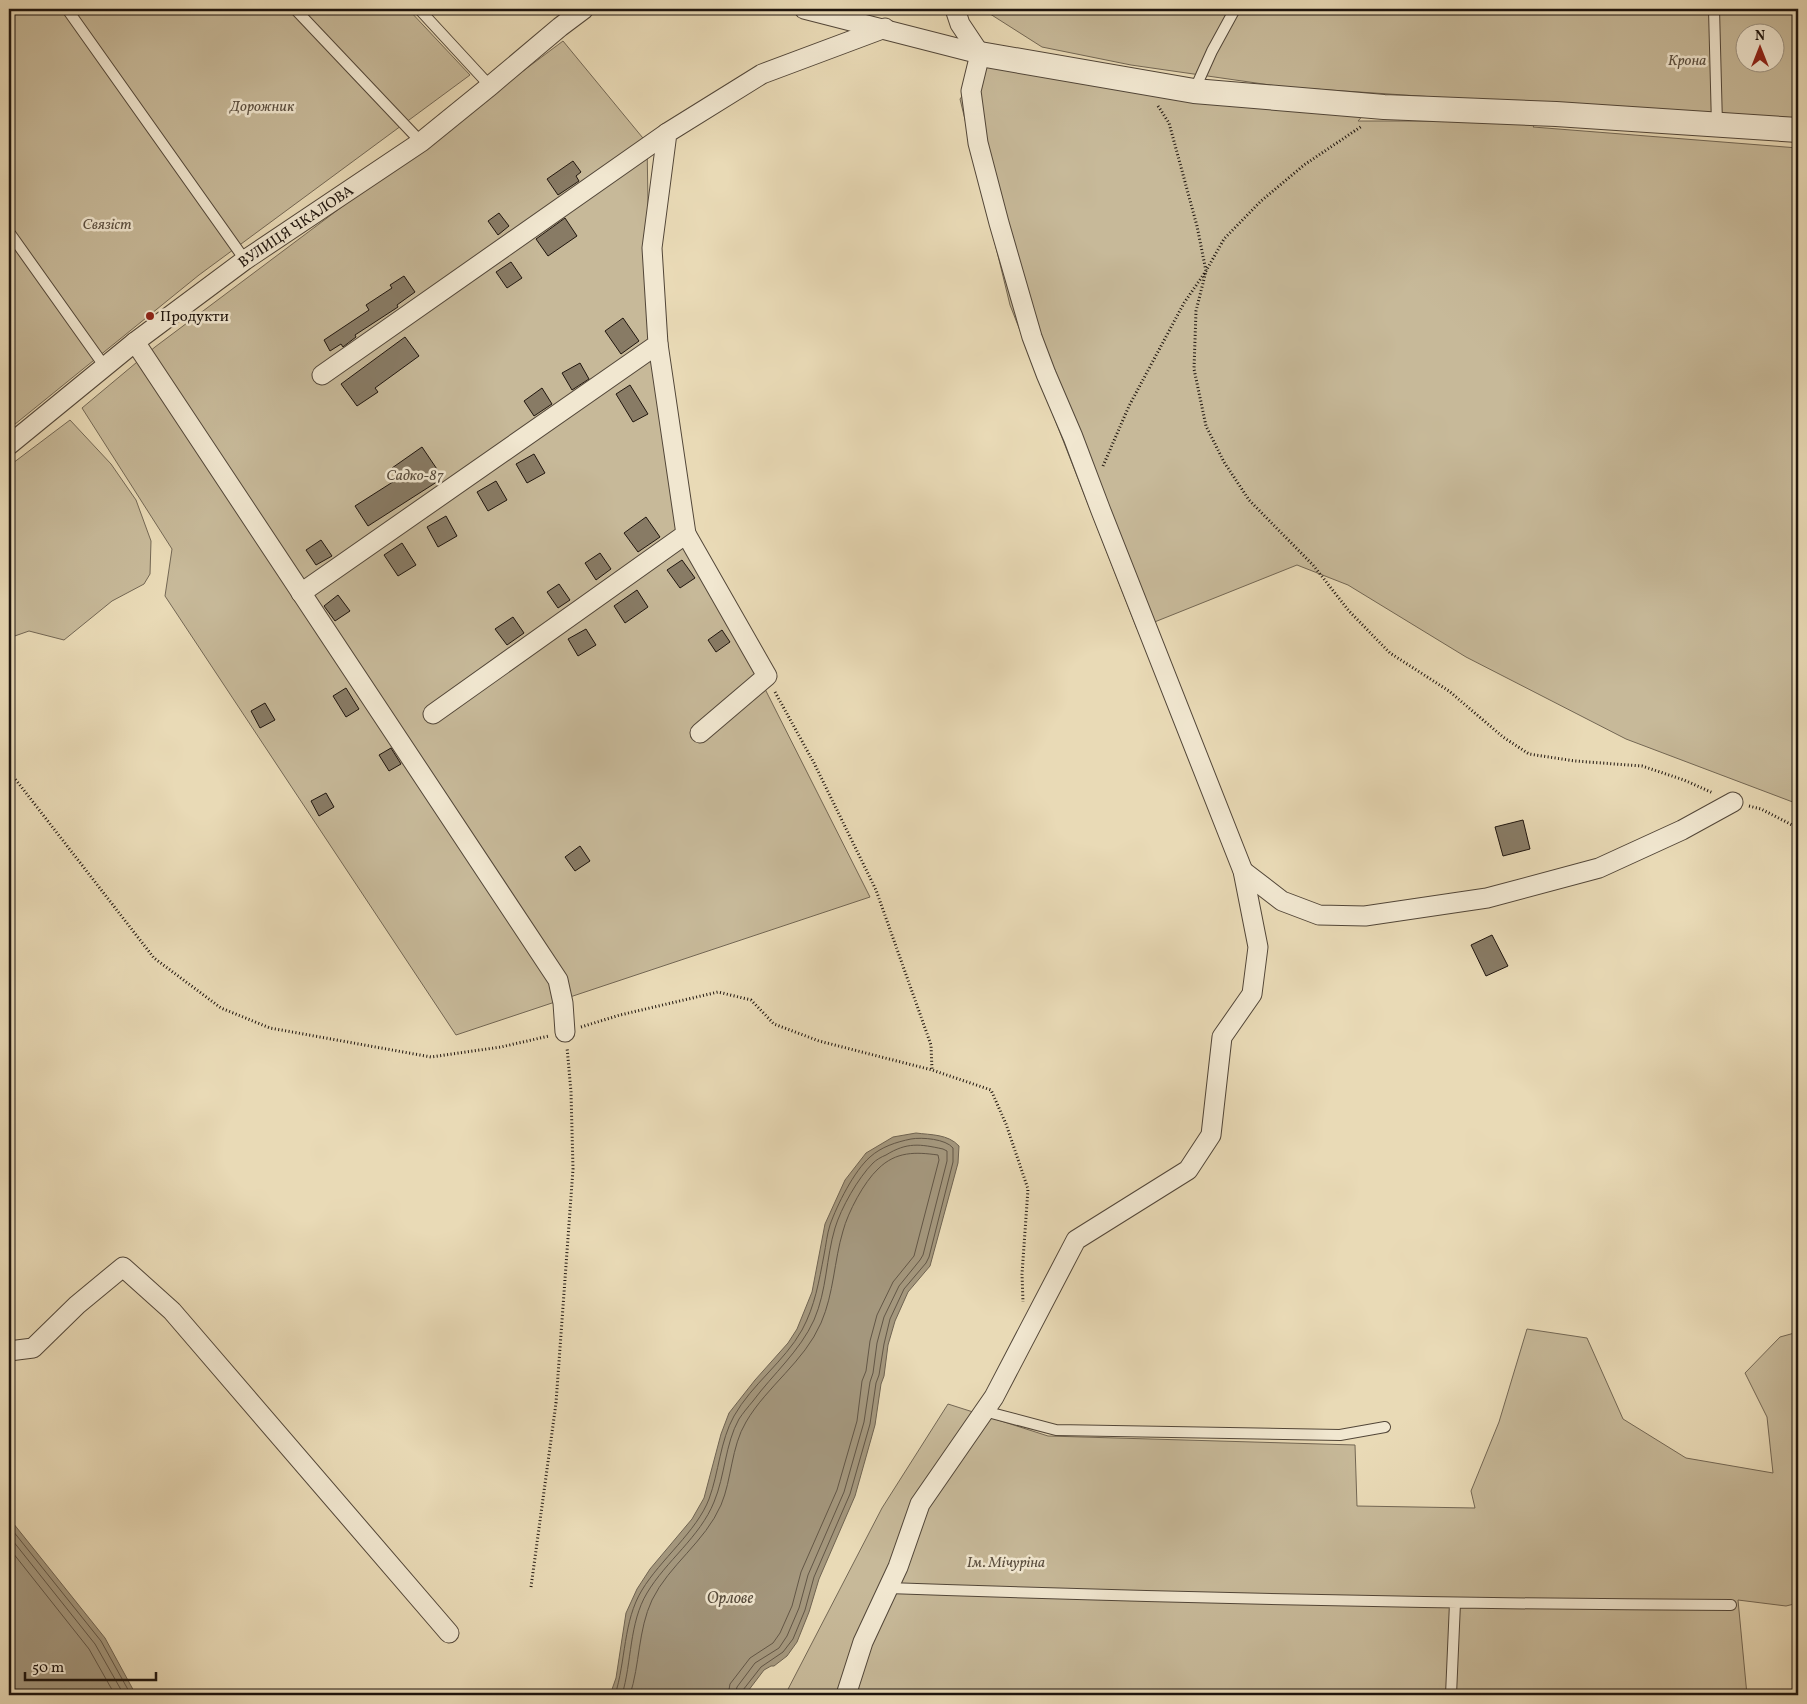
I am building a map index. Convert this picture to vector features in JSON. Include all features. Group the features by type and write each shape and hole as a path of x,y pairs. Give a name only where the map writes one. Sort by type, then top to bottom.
{"street":[{"name":"ВУЛИЦЯ ЧКАЛОВА","path":"9,445 135,342 245,260 421,142 560,26 584,9"},
{"path":"804,9 885,28 980,54 1194,91 1384,106 1556,114 1798,130"},
{"path":"846,1695 863,1642 898,1566 920,1504 998,1389 1076,1240 1188,1170 1211,1134 1222,1037 1252,994 1258,947 1243,871 1032,337 978,143 971,91 980,54 960,24 955,9"},
{"path":"322,375 667,133 762,74 885,28"},
{"path":"667,133 652,248 658,344 686,534 767,676 700,733"},
{"path":"135,342 558,980 563,1003 565,1032"},
{"path":"301,593 658,344"},
{"path":"433,714 686,534"},
{"path":"1243,871 1282,900 1320,915 1365,916 1487,898 1599,868 1682,830 1733,802"},
{"path":"9,1351 33,1348 78,1305 123,1267 172,1312 449,1633"}],"lane":[{"path":"66,9 245,260"},
{"path":"295,9 421,142"},
{"path":"420,9 490,86"},
{"path":"1194,91 1212,51 1235,9"},
{"path":"1714,9 1717,125"},
{"path":"9,232 105,367"},
{"path":"984,1411 1056,1430 1340,1435 1385,1427"},
{"path":"888,1588 1176,1598 1455,1604 1731,1605"},
{"path":"1451,1695 1455,1604"}],"path":[{"path":"1143,82 1169,123 1197,226 1206,271 1196,311 1194,369 1206,426 1224,462 1249,500 1313,565 1349,611 1390,653 1449,691 1503,736 1529,754 1575,761 1642,766 1684,780 1733,802 1761,810 1798,828"},
{"path":"1103,475 1103,466 1129,406 1184,303 1224,240 1261,201 1304,165 1368,122 1384,106"},
{"path":"767,676 814,763 876,890 931,1045 932,1070"},
{"path":"531,1587 556,1403 573,1169 572,1092 565,1032"}],"green space":[{"path":"9,9 408,9 470,75 199,275 9,429"},
{"name":"Крона","path":"986,9 1798,9 1798,118 1554,105 1284,87 1131,65 1042,47 987,12"},
{"name":"Садко-87","path":"563,41 647,143 650,321 679,531 765,689 870,897 456,1035 165,596 172,549 82,408 155,347"},
{"path":"987,62 1368,110 1358,121 1538,121 1533,127 1798,148 1798,804 1626,739 1466,657 1348,585 1297,565 1137,629 1010,305 960,99"},
{"path":"70,420 111,464 136,500 151,541 150,574 144,584 112,601 64,640 29,631 9,638 9,466"},
{"name":"Ім. Мічуріна","path":"1527,1329 1587,1338 1623,1419 1686,1458 1773,1473 1767,1417 1745,1373 1780,1337 1798,1332 1798,1603 1786,1606 1738,1600 1747,1695 785,1695 882,1508 948,1404 1048,1436 1355,1445 1357,1506 1475,1508 1471,1491 1499,1422"}],"water":[{"name":"Орлове","path":"916,1133 939,1136 955,1142 959,1146 958,1163 930,1266 908,1292 895,1321 888,1345 875,1425 855,1496 819,1579 797,1642 787,1656 774,1666 764,1670 745,1695 610,1695 616,1678 626,1613 637,1589 650,1569 692,1519 704,1498 721,1434 729,1413 788,1343 797,1329 812,1292 825,1224 845,1180 866,1153 893,1137"},
{"path":"9,1518 105,1638 136,1695 9,1695"}],"building":[{"path":"573,161 581,172 576,176 579,181 558,195 547,179"},
{"path":"499,213 509,226 498,235 488,221"},
{"path":"565,218 577,236 548,256 536,239"},
{"path":"511,262 522,278 507,288 496,272"},
{"path":"404,276 415,292 397,305 398,307 355,335 356,337 343,347 341,344 330,351 324,340 369,310 366,305 392,288 390,285"},
{"path":"623,318 639,341 621,354 605,331"},
{"path":"405,337 419,356 375,388 378,392 357,406 341,384"},
{"path":"580,363 589,379 572,390 562,373"},
{"path":"630,385 648,414 633,422 616,394"},
{"path":"542,388 552,404 534,416 524,401"},
{"path":"422,447 443,478 368,526 355,506 399,478 392,468"},
{"path":"534,454 545,473 527,483 516,464"},
{"path":"496,481 507,500 488,511 477,492"},
{"path":"446,516 457,536 438,547 427,527"},
{"path":"646,517 660,537 638,552 624,533"},
{"path":"321,540 332,556 316,565 306,550"},
{"path":"402,543 416,565 398,576 384,555"},
{"path":"600,553 611,569 596,580 585,563"},
{"path":"682,560 695,578 680,588 667,570"},
{"path":"559,584 570,600 558,608 547,592"},
{"path":"637,590 648,607 625,623 614,606"},
{"path":"338,595 350,611 335,621 324,606"},
{"path":"513,617 524,633 507,645 495,629"},
{"path":"586,629 596,645 578,656 568,639"},
{"path":"722,630 730,642 716,652 708,640"},
{"path":"346,688 359,709 346,717 333,696"},
{"path":"265,703 275,720 260,728 251,711"},
{"path":"391,748 401,764 389,771 379,755"},
{"path":"326,793 334,807 319,816 311,801"},
{"path":"1523,820 1530,849 1503,856 1495,827"},
{"path":"580,846 590,861 575,871 565,857"},
{"path":"1492,935 1508,966 1486,976 1471,945"}],"place":[{"name":"Продукти","path":"150,316"}],"park label":[{"name":"Дорожник","path":"262,106"},
{"name":"Связіст","path":"107,224"}]}
